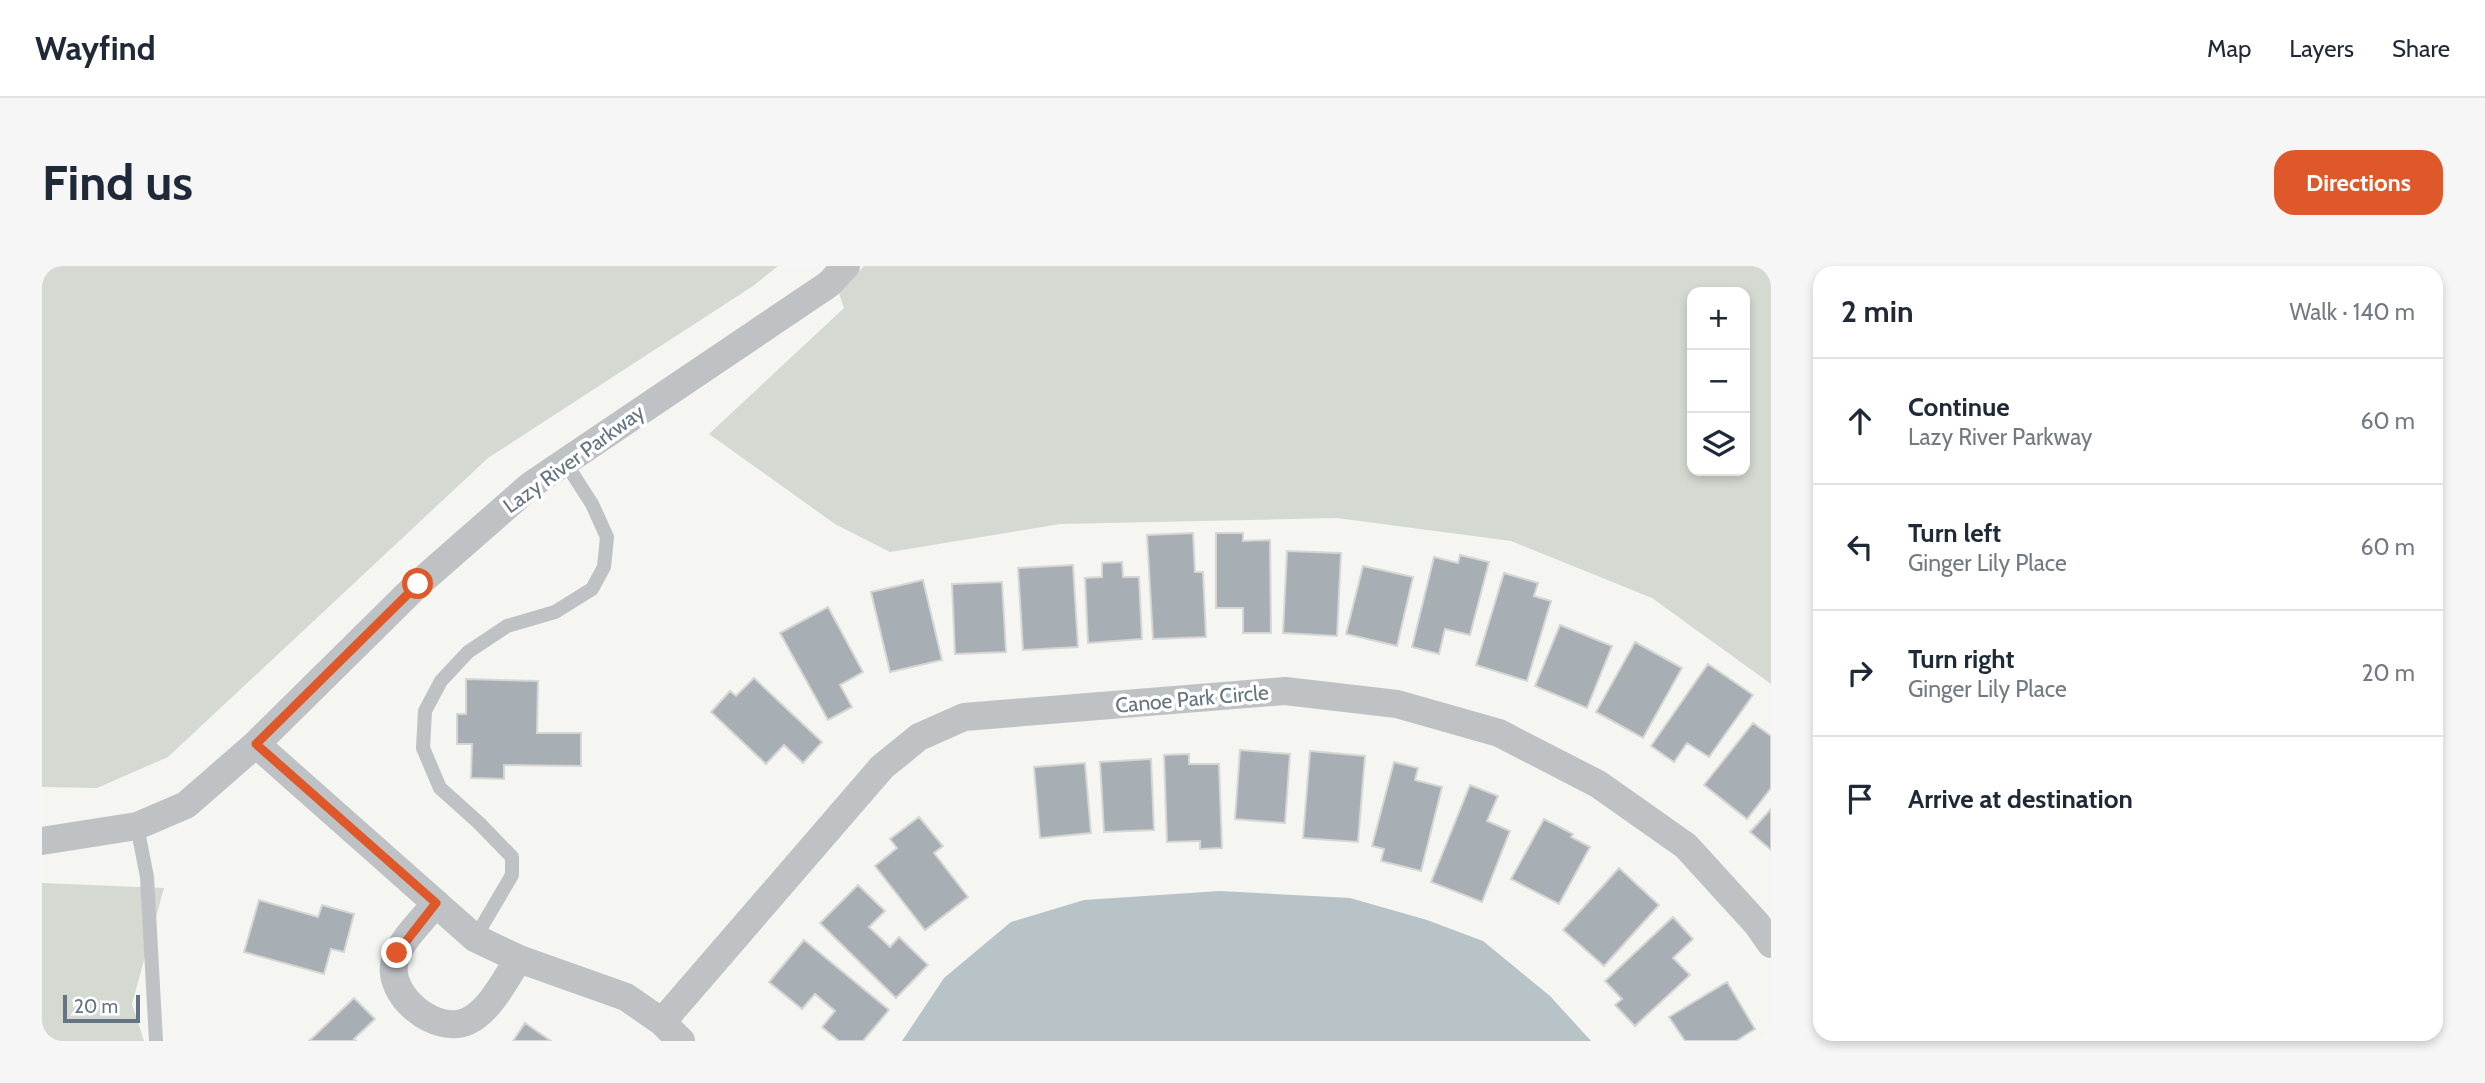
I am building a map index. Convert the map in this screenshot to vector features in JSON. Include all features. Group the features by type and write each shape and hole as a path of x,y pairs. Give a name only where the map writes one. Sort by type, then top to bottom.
{"street":[{"name":"Lazy River Parkway","path":"42,841 137,826 186,805 256,744 418,584 531,485 829,284 846,266"},
{"name":"Canoe Park Circle","path":"672,1031 882,767 919,737 964,717 1285,691 1397,704 1499,733 1598,784 1686,846 1757,924 1771,944"},
{"path":"256,744 475,938 519,959 626,997 672,1031"},
{"path":"436,903 404,943 394,965 394,981 400,995 422,1012 445,1023 467,1022 483,1010 519,959"}],"lane":[{"path":"475,938 512,875 512,857 440,788 423,748 425,711 441,681 468,652 507,626 555,612 592,589 604,567 607,537 592,504 565,462"},
{"path":"137,826 147,877 156,1041"}],"shaded area":[{"path":"42,266 778,266 753,286 488,458 168,757 97,788 42,787"},
{"path":"864,266 1771,266 1771,684 1652,598 1511,541 1337,518 1060,524 890,552 835,524 709,434 844,308 839,293"},
{"path":"42,883 164,888 132,1004 144,1041 42,1041"},
{"path":"1220,891 1350,898 1427,920 1483,941 1550,996 1591,1041 902,1041 944,978 1011,922 1084,900"}],"building":[{"path":"1193,533 1195,572 1203,572 1206,637 1153,639 1147,535"},
{"path":"1216,533 1243,533 1243,541 1270,540 1271,633 1243,633 1243,608 1216,608"},
{"path":"1287,551 1341,553 1337,636 1283,633"},
{"path":"1460,555 1489,562 1470,635 1445,629 1439,654 1412,647 1434,557 1458,563"},
{"path":"1122,562 1123,577 1139,577 1142,639 1088,643 1085,578 1102,577 1102,563"},
{"path":"1073,565 1078,647 1023,650 1018,568"},
{"path":"1363,566 1413,577 1397,646 1346,634"},
{"path":"1504,573 1538,583 1534,596 1551,601 1527,681 1476,665"},
{"path":"923,580 942,660 890,672 871,592"},
{"path":"1002,582 1006,652 955,654 952,584"},
{"path":"828,607 863,672 840,685 852,707 828,720 780,633"},
{"path":"1560,625 1612,646 1587,708 1535,686"},
{"path":"1635,642 1682,668 1643,738 1596,712"},
{"path":"1708,664 1753,695 1709,757 1687,743 1674,762 1651,746"},
{"path":"754,678 822,742 803,763 784,745 766,764 711,712 730,691 736,696"},
{"path":"466,679 538,681 537,733 581,733 581,766 504,765 504,779 471,778 472,744 457,744 457,714 466,714"},
{"path":"1753,723 1771,736 1771,788 1747,819 1704,785"},
{"path":"1240,750 1290,754 1285,823 1235,819"},
{"path":"1310,751 1365,756 1358,842 1303,838"},
{"path":"1189,754 1189,764 1219,764 1222,848 1200,849 1200,841 1167,842 1164,755"},
{"path":"1151,759 1154,830 1104,832 1100,762"},
{"path":"1394,762 1418,768 1415,780 1442,787 1421,871 1381,861 1384,849 1372,846"},
{"path":"1085,763 1091,833 1040,838 1034,767"},
{"path":"1470,785 1498,796 1487,821 1510,831 1482,902 1431,882"},
{"path":"1771,809 1771,850 1750,832"},
{"path":"919,817 943,846 934,853 968,897 925,930 875,866 897,848 890,839"},
{"path":"1544,819 1573,834 1571,837 1590,847 1559,904 1511,879"},
{"path":"1619,868 1659,905 1604,966 1563,930"},
{"path":"858,885 885,911 869,927 890,947 899,937 928,965 896,998 820,923"},
{"path":"259,900 318,917 322,905 354,914 344,952 331,949 324,974 244,952"},
{"path":"1673,917 1693,939 1673,958 1690,975 1635,1026 1615,1005 1622,999 1605,981"},
{"path":"804,940 889,1010 863,1041 839,1041 822,1027 835,1011 815,994 802,1009 769,982"},
{"path":"1727,982 1755,1029 1736,1041 1685,1041 1669,1017"},
{"path":"354,998 375,1019 354,1039 356,1041 309,1041"},
{"path":"525,1023 551,1041 513,1041"}],"route":[{"path":"397,953 436,903 256,744 418,584"}]}
